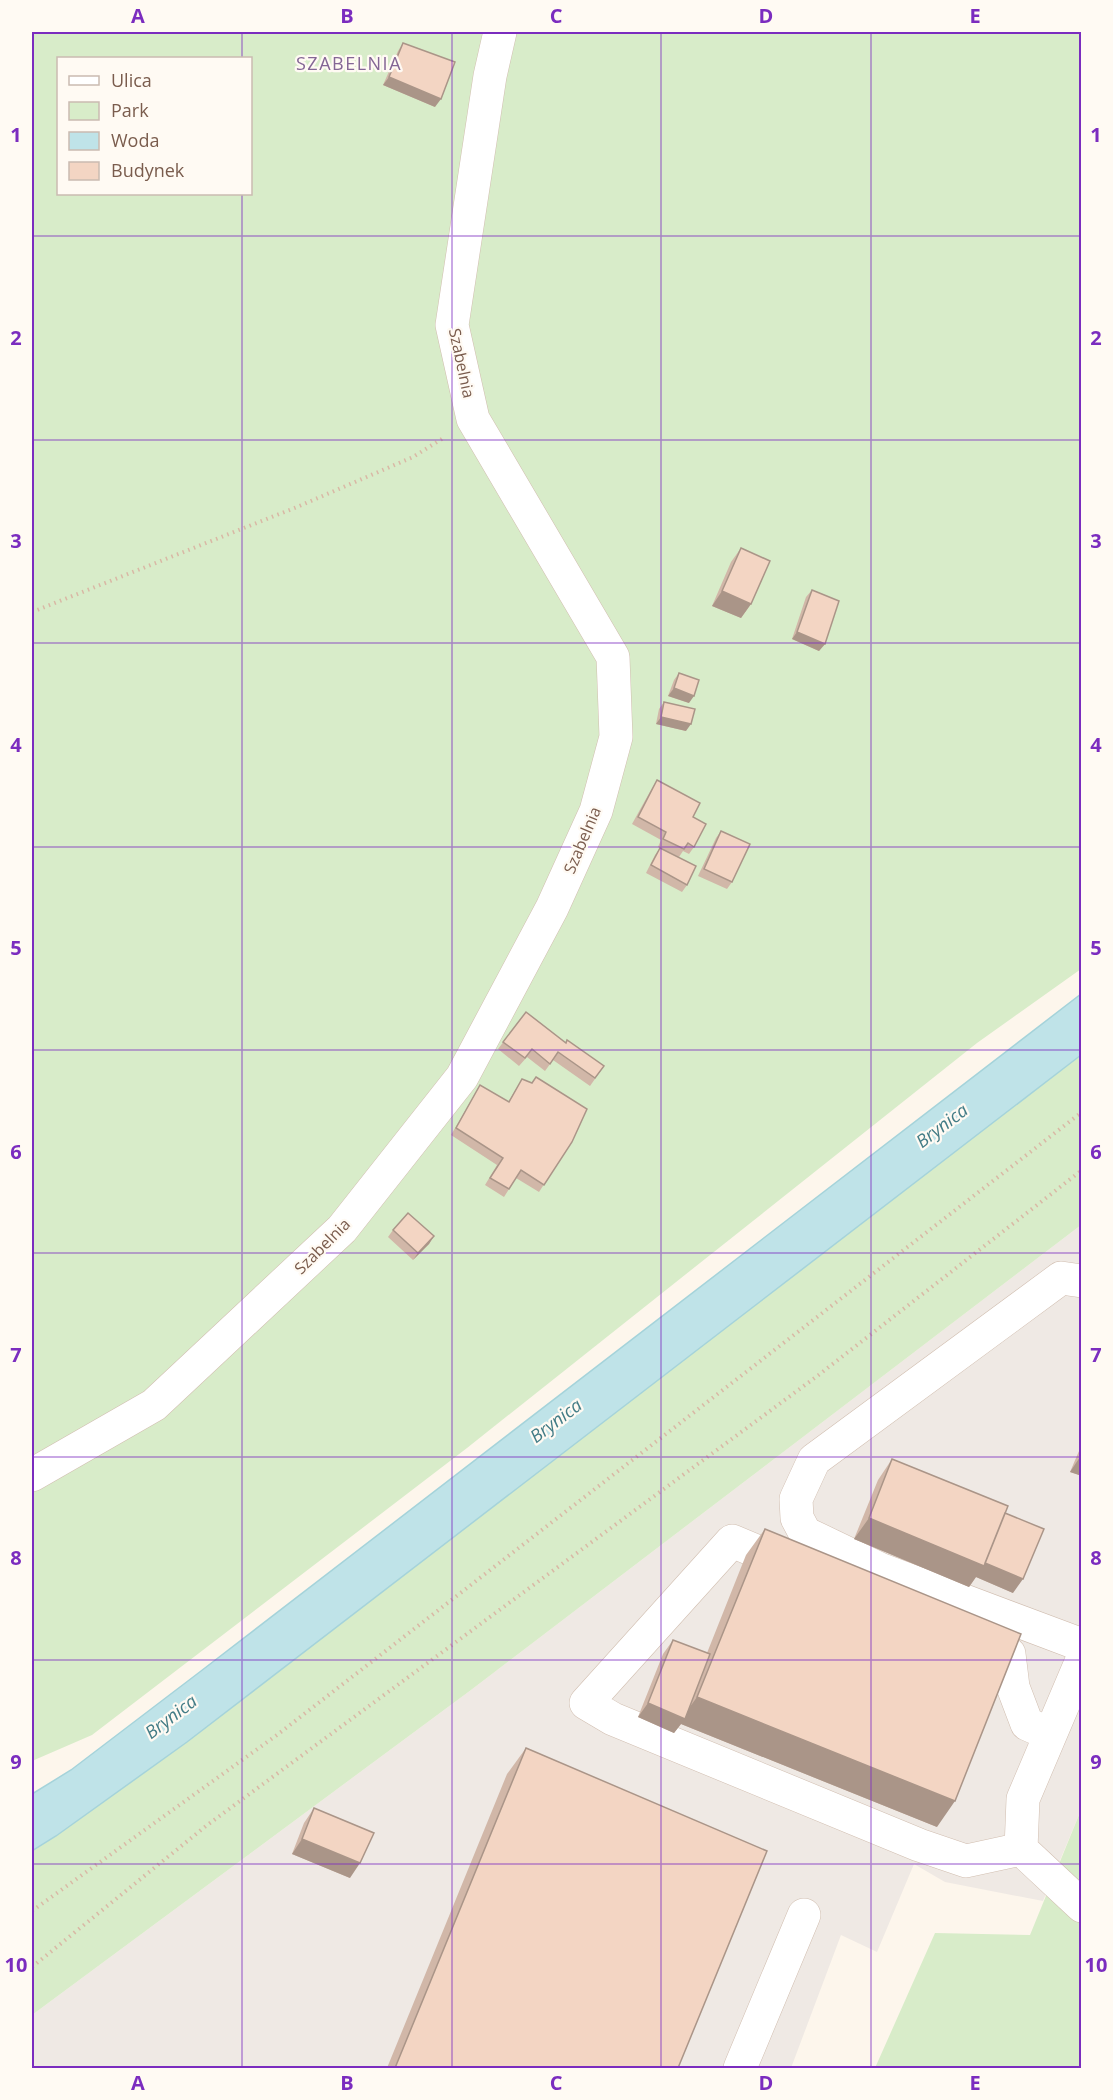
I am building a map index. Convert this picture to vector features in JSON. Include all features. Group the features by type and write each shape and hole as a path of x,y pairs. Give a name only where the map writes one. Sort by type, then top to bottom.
{"street":[{"name":"Szabelnia","path":"32,1475 154,1405 342,1229 462,1077 552,908 596,811 616,737 613,657 473,419 452,325 490,76 500,32"},
{"path":"1082,1281 1061,1278 814,1460 796,1499 797,1518 805,1533 882,1570 1082,1645"},
{"path":"820,1578 732,1541 586,1703 613,1719 919,1845 966,1861 1021,1849"},
{"path":"954,1632 1009,1654 1013,1687 1027,1724 1050,1734"},
{"path":"1082,1660 1023,1799 1021,1849 1082,1906"},
{"path":"740,2068 804,1915"}],"path":[{"path":"32,612 297,507 413,457 473,419"},
{"path":"32,1911 135,1839 368,1665 1082,1112"},
{"path":"32,1967 206,1826 816,1377 1082,1170"}],"shaded area":[{"path":"1081,1225 1081,1810 1043,1901 945,1882 914,1864 877,1952 841,1935 791,2068 32,2068 32,2015 471,1690"}],"green space":[{"path":"32,32 1081,32 1081,969 977,1043 467,1448 92,1735 32,1761"},
{"path":"1081,1055 1081,1225 471,1690 32,2015 32,1851 187,1742"},
{"path":"1081,1810 1081,2068 875,2068 935,1933 1030,1935"}],"water":[{"name":"Brynica","path":"1081,994 1081,1055 187,1742 32,1851 32,1794 71,1770 201,1671"}],"building":[{"path":"403,43 455,62 441,99 389,77"},
{"path":"741,548 770,561 751,604 722,591"},
{"path":"812,590 839,601 825,644 797,632"},
{"path":"679,673 699,680 694,696 674,688"},
{"path":"664,702 695,709 691,724 661,717"},
{"path":"657,780 700,803 693,817 706,824 694,847 688,843 684,849 663,839 666,832 638,817"},
{"path":"721,831 750,844 732,882 704,869"},
{"path":"660,848 696,866 687,885 651,865"},
{"path":"526,1012 566,1043 567,1040 604,1066 595,1078 558,1052 550,1064 532,1049 525,1058 503,1042"},
{"path":"536,1077 587,1109 572,1142 544,1185 521,1170 509,1189 490,1178 503,1158 456,1128 480,1085 509,1102 522,1079 532,1083"},
{"path":"408,1213 434,1236 418,1253 393,1230"},
{"path":"892,1459 1008,1506 984,1566 869,1518"},
{"path":"1005,1513 1044,1529 1023,1579 985,1563"},
{"path":"765,1529 1021,1634 955,1801 697,1697"},
{"path":"673,1640 710,1654 685,1719 648,1703"},
{"path":"526,1748 767,1851 678,2068 395,2068"},
{"path":"314,1808 374,1833 360,1863 302,1839"}],"district":[{"name":"SZABELNIA","path":"349,64"}]}
